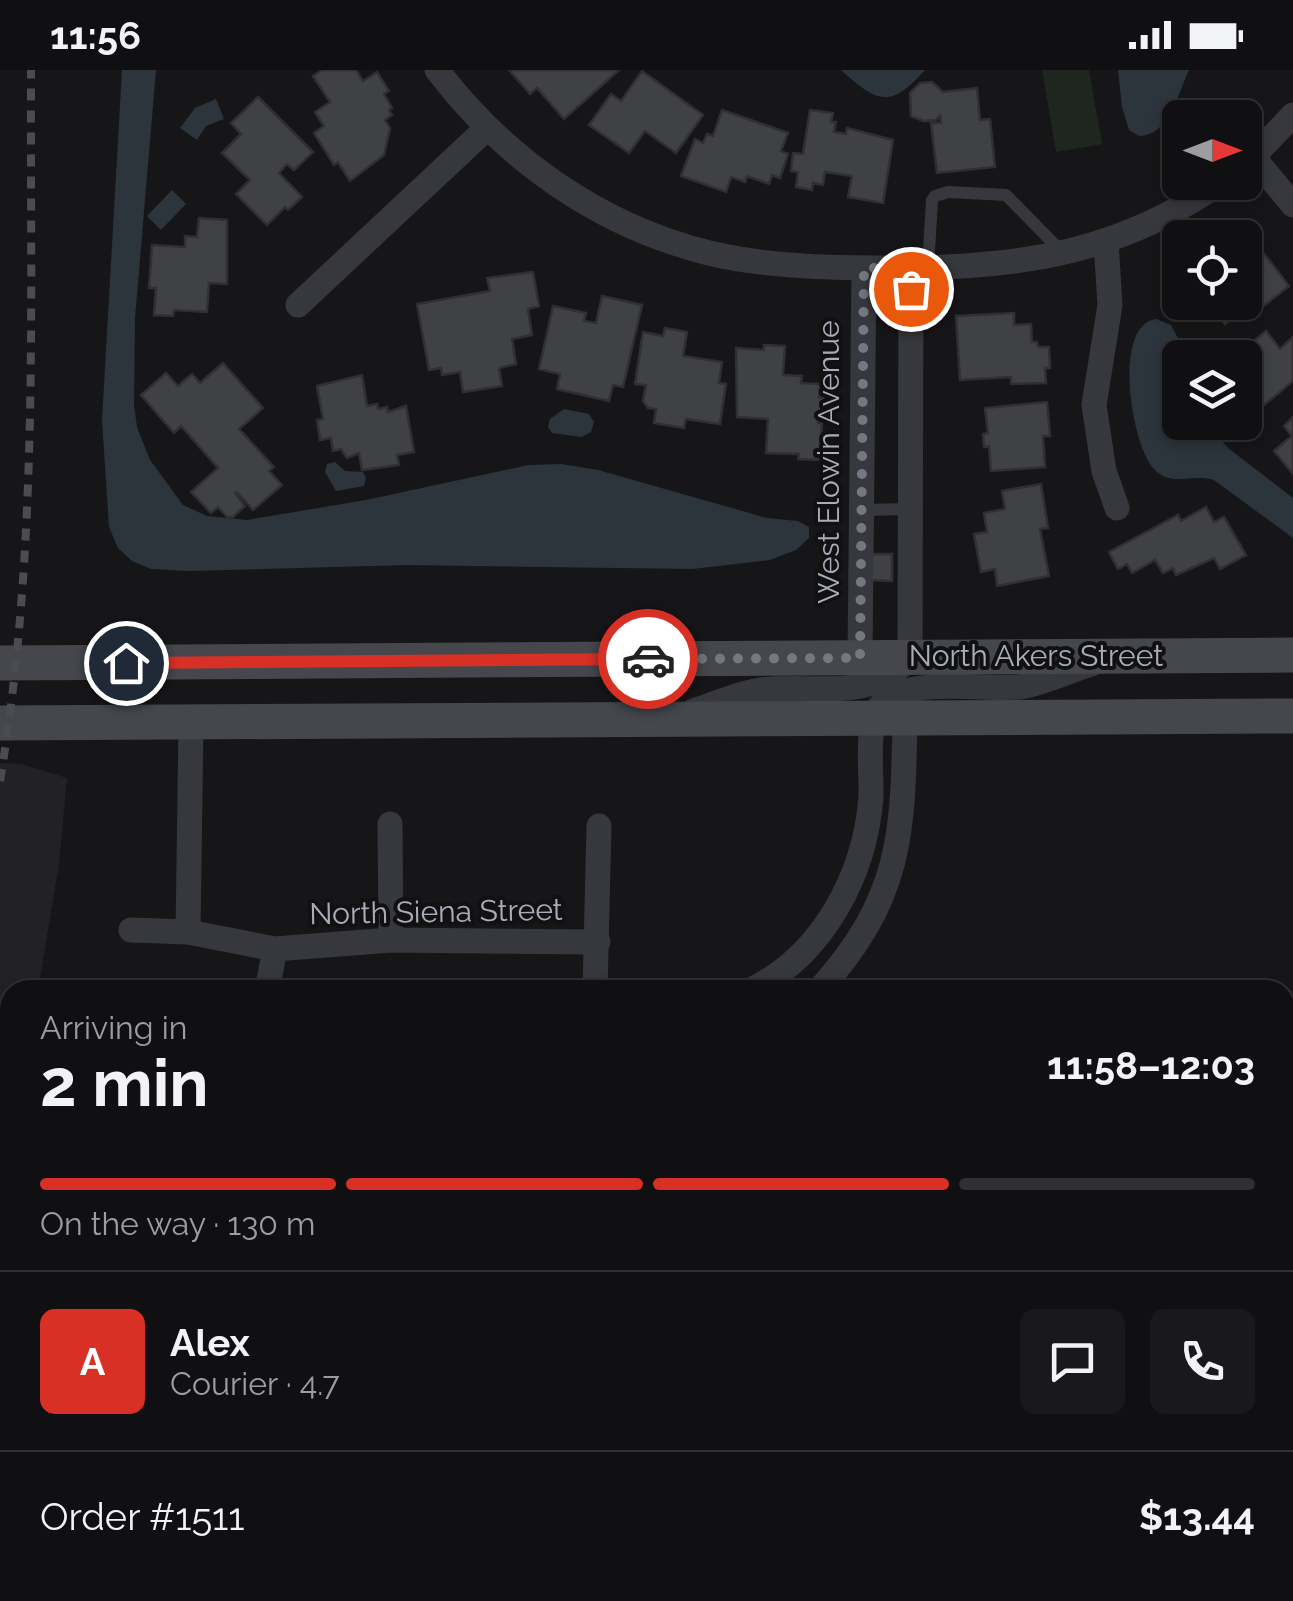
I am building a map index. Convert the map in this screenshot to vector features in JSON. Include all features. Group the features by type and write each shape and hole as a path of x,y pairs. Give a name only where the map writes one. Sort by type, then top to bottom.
{"main road":[{"name":"North Akers Street","path":"0,664 1293,654"},
{"name":"North Akers Street","path":"0,723 1293,716"}],"street":[{"path":"437,70 486,129 570,193 656,236 741,259 864,268 1006,264 1106,242 1192,200"},
{"path":"1262,147 1293,115"},
{"path":"298,304 486,129"},
{"path":"1262,174 1293,205"},
{"path":"1106,242 1110,305 1094,404 1104,471 1118,508"},
{"name":"West Elowin Avenue","path":"860,658 864,268"},
{"path":"669,719 760,690 864,687 890,676 910,657 910,509 919,268"},
{"path":"829,980 871,919 894,863 903,808 886,700 914,689 1022,686 1116,655"},
{"path":"765,980 794,960 828,923 857,864 889,718"},
{"path":"188,932 191,724"},
{"path":"390,824 391,940"},
{"path":"596,980 598,826"},
{"name":"North Siena Street","path":"130,930 188,932 276,949 391,940 598,942"},
{"path":"269,980 276,949"},
{"path":"794,960 812,980"}],"lane":[{"path":"919,268 932,200 948,192 1006,195 1064,254"},
{"path":"862,510 910,509"}],"shaded area":[{"path":"122,70 156,70 135,318 137,427 150,460 183,505 207,516 247,520 366,500 529,465 561,464 598,470 767,518 798,521 809,527 809,538 796,550 770,560 692,569 408,565 188,571 151,569 132,561 118,548 109,527 102,420"},
{"path":"841,70 925,70 902,91 884,97 865,89"},
{"path":"1042,70 1089,70 1102,144 1056,152"},
{"path":"1118,70 1189,70 1176,100 1162,100 1162,124 1149,134 1139,136 1129,130"},
{"path":"216,99 224,119 206,126 197,140 180,128 195,108"},
{"path":"172,190 186,204 161,230 147,216"},
{"path":"1156,319 1171,325 1179,340 1162,340 1162,440 1221,440 1293,498 1293,538 1214,480 1168,478 1154,469 1138,436 1130,387 1134,342 1142,326"},
{"path":"564,409 589,414 594,422 591,432 582,437 552,433 548,427 550,419"},
{"path":"335,462 345,471 363,472 364,486 336,491 325,472 327,464"},
{"path":"0,763 22,764 67,778 59,864 40,980 0,980"}],"building":[{"path":"322,70 356,70 363,81 377,72 389,91 384,94 392,115 385,120 390,128 384,155 350,181 338,162 334,165 314,133 324,126 315,112 330,102 313,76"},
{"path":"509,70 619,70 564,119 537,88 530,94"},
{"path":"642,71 703,115 676,153 645,131 629,153 589,125 611,94 621,101"},
{"path":"932,82 943,92 977,88 980,120 990,119 995,167 937,173 931,123 941,123 940,116 923,121 911,116 910,93 920,83"},
{"path":"258,97 313,152 294,170 287,164 279,173 302,197 267,225 236,194 250,180 222,153 241,134 231,123"},
{"path":"722,110 788,133 781,151 788,154 780,178 772,175 769,184 747,176 745,182 731,177 726,192 681,176 695,139 703,143 707,134 713,136"},
{"path":"810,110 833,113 834,132 846,134 847,128 893,140 883,203 848,197 852,176 825,172 823,185 813,183 812,190 796,187 798,172 791,171 793,153 803,154"},
{"path":"199,218 227,220 227,284 209,283 207,312 174,310 173,316 154,315 156,288 149,288 152,245 185,247 185,236 197,237"},
{"path":"1262,251 1289,286 1262,307"},
{"path":"533,272 539,306 528,309 532,335 512,339 516,364 499,368 502,386 463,392 460,372 442,375 441,368 429,370 417,304 490,291 487,278"},
{"path":"602,296 642,305 623,387 613,385 609,401 557,389 560,374 539,369 553,306 586,313 584,321 596,323"},
{"path":"1014,313 1014,325 1031,324 1032,342 1037,342 1038,347 1049,347 1046,383 1011,384 1011,377 960,380 956,316"},
{"path":"665,328 687,332 683,356 722,362 719,383 726,384 720,424 686,419 684,428 654,423 656,409 648,408 643,401 646,385 635,384 643,332 663,336"},
{"path":"1266,331 1280,349 1293,337 1293,381 1262,407 1262,340 1255,340"},
{"path":"764,345 785,346 783,375 802,376 801,383 820,384 819,397 824,398 823,418 818,417 818,423 822,423 820,460 798,459 799,454 766,453 768,419 737,417 736,348 764,350"},
{"path":"223,363 263,408 239,429 274,467 269,471 282,485 253,510 235,493 245,506 233,517 227,517 218,507 211,513 191,492 218,468 181,426 174,433 141,395 166,373 178,386 192,374 200,383"},
{"path":"362,375 367,406 377,404 378,409 387,407 388,412 406,406 414,452 397,455 399,465 362,470 359,453 347,458 341,449 333,451 331,438 320,440 317,420 323,419 317,386"},
{"path":"1047,402 1050,436 1043,436 1045,467 991,471 989,446 984,447 983,434 988,433 985,408"},
{"path":"1293,417 1293,474 1274,451 1292,436 1284,426"},
{"path":"1041,484 1048,528 1040,529 1049,576 997,586 995,569 981,572 974,534 987,532 984,513 1005,509 1002,491"},
{"path":"1206,507 1214,522 1224,517 1246,555 1220,569 1214,558 1176,575 1173,568 1163,573 1155,560 1132,573 1127,564 1118,569 1109,552 1178,515 1181,521"},
{"path":"871,554 892,554 892,581 871,580"}],"railway":[{"path":"0,781 12,693 27,515 31,70"}],"way so far":[{"path":"648,659 860,658 864,268 911,268 911,289"}],"route":[{"path":"126,663 648,659"}]}
